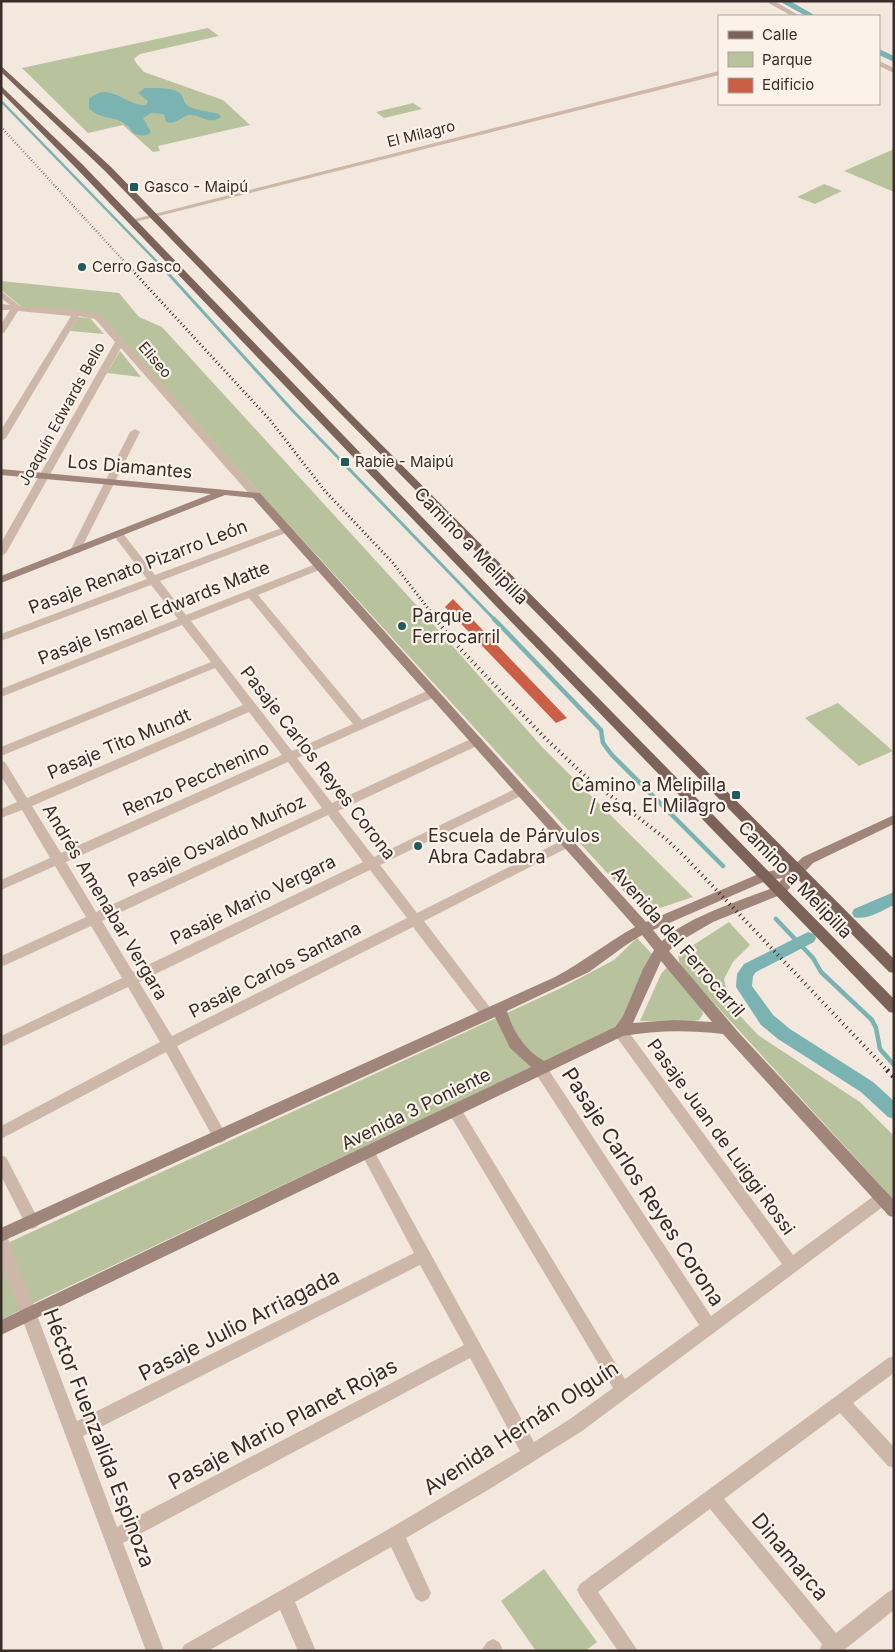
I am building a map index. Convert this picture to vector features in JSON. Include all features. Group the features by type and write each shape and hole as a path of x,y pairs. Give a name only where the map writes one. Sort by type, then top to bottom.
{"main road":[{"name":"Camino a Melipilla","path":"1,68 108,169 293,361 894,968"},
{"name":"Camino a Melipilla","path":"1,88 894,1008"},
{"path":"180,272 201,266"},
{"path":"272,367 293,361"},
{"path":"318,415 340,408"}],"street":[{"path":"768,1 795,15"},
{"path":"880,64 894,71"},
{"name":"El Milagro","path":"131,221 718,73"},
{"path":"1,294 15,305 16,308 1,331"},
{"name":"Eliseo","path":"1,307 77,313 98,317 256,495"},
{"path":"1,438 77,313"},
{"name":"Joaquín Edwards Bello","path":"1,553 120,342"},
{"path":"75,551 135,432"},
{"name":"Los Diamantes","path":"1,472 256,495"},
{"path":"175,511 185,488"},
{"path":"1,580 224,492"},
{"name":"Avenida del Ferrocarril","path":"256,495 644,928 660,951 729,1029 889,1204"},
{"name":"Pasaje Renato Pizarro León","path":"1,638 287,529"},
{"name":"Pasaje Carlos Reyes Corona","path":"118,534 416,920 494,1012"},
{"name":"Pasaje Ismael Edwards Matte","path":"1,693 320,566"},
{"path":"251,593 360,725"},
{"path":"1,752 218,663"},
{"name":"Renzo Pecchenino","path":"1,885 433,693"},
{"name":"Pasaje Tito Mundt","path":"1,814 251,706"},
{"name":"Pasaje Osvaldo Muñoz","path":"1,962 477,741"},
{"name":"Andrés Amenabar Vergara","path":"1,765 169,1044 220,1137"},
{"name":"Pasaje Mario Vergara","path":"1,1042 521,791"},
{"path":"620,1031 629,1018 647,974 660,951 672,939 691,927 780,890 796,871 817,855 894,819"},
{"name":"Pasaje Carlos Santana","path":"1,1133 169,1044 567,842"},
{"path":"1,1235 494,1012 573,974 621,941 644,928 766,876 796,871"},
{"path":"494,1012 525,1056 543,1069"},
{"name":"Avenida 3 Poniente","path":"1,1328 620,1031 645,1026 729,1029"},
{"name":"Pasaje Juan de Luiggi Rossi","path":"620,1031 792,1266"},
{"name":"Pasaje Carlos Reyes Corona","path":"543,1069 709,1327"},
{"path":"455,1111 623,1390"},
{"path":"368,1153 531,1454"},
{"path":"1,1161 32,1222"},
{"name":"Avenida Hernán Olguín","path":"190,1651 395,1535 531,1454 576,1425 792,1266 889,1204"},
{"name":"Héctor Fuenzalida Espinoza","path":"1,1241 155,1651"},
{"name":"Pasaje Julio Arriagada","path":"73,1432 423,1256"},
{"name":"Pasaje Mario Planet Rojas","path":"113,1539 474,1348"},
{"path":"629,1651 586,1590 894,1363"},
{"path":"841,1402 894,1460"},
{"name":"Dinamarca","path":"712,1498 831,1648"},
{"path":"395,1535 422,1593"},
{"path":"284,1598 307,1651"},
{"path":"831,1648 894,1598"}],"green space":[{"path":"208,28 219,36 140,54 134,59 144,72 223,100 250,125 158,146 160,151 153,152 123,125 88,133 22,68"},
{"path":"413,103 422,109 384,118 376,112"},
{"path":"894,149 894,192 844,171"},
{"path":"824,184 842,191 815,204 797,197"},
{"path":"1,281 119,293 139,317 162,327 409,597 543,748 693,897 648,912 642,911 267,501 100,315 22,307 1,290"},
{"path":"78,317 90,318 104,334 70,331"},
{"path":"120,351 141,377 107,373"},
{"path":"838,703 893,751 859,766 805,718"},
{"path":"729,922 750,945 733,962 724,979 730,1005 758,1035 860,1102 894,1136 894,1200 680,966 678,955"},
{"path":"637,938 652,954 623,1017 613,1029 1,1320 1,1246 561,988 614,960"},
{"path":"667,967 701,1007 703,1014 699,1020 690,1022 640,1021 661,974"},
{"path":"544,1569 597,1642 585,1651 536,1651 501,1601"}],"water":[{"path":"145,88 163,88 176,91 180,93 188,106 219,114 221,117 208,120 189,115 169,123 166,122 164,114 151,113 143,118 151,132 143,136 133,133 123,122 94,113 89,108 89,99 104,92 112,93 132,103 146,105 148,101 138,93"}],"building":[{"path":"453,599 567,718 556,723 445,607"}],"waterway":[{"path":"783,1 810,15"},
{"path":"880,53 894,60"},
{"path":"1,101 166,271"},
{"path":"165,270 293,411 495,620"},
{"path":"494,619 601,730 603,743 612,755 723,866"},
{"path":"860,913 894,898"},
{"path":"776,919 813,958 821,972 872,1020 876,1028 880,1049 894,1065"},
{"path":"808,938 750,968 745,974 744,987 767,1020 784,1034 867,1087 894,1112"}],"railway":[{"path":"1,127 133,271"},
{"path":"132,270 270,420 325,491 393,563 437,620"},
{"path":"436,619 451,639 544,737 585,776 666,839 684,856 888,1071"},
{"path":"888,1071 894,1077"}],"place":[{"name":"Gasco - Maipú","path":"134,187"},
{"name":"Cerro Gasco","path":"82,267"},
{"name":"Rabie - Maipú","path":"345,462"},
{"name":"Parque Ferrocarril","path":"402,626"},
{"name":"Camino a Melipilla / esq. El Milagro","path":"736,795"},
{"name":"Escuela de Párvulos Abra Cadabra","path":"418,846"}]}
